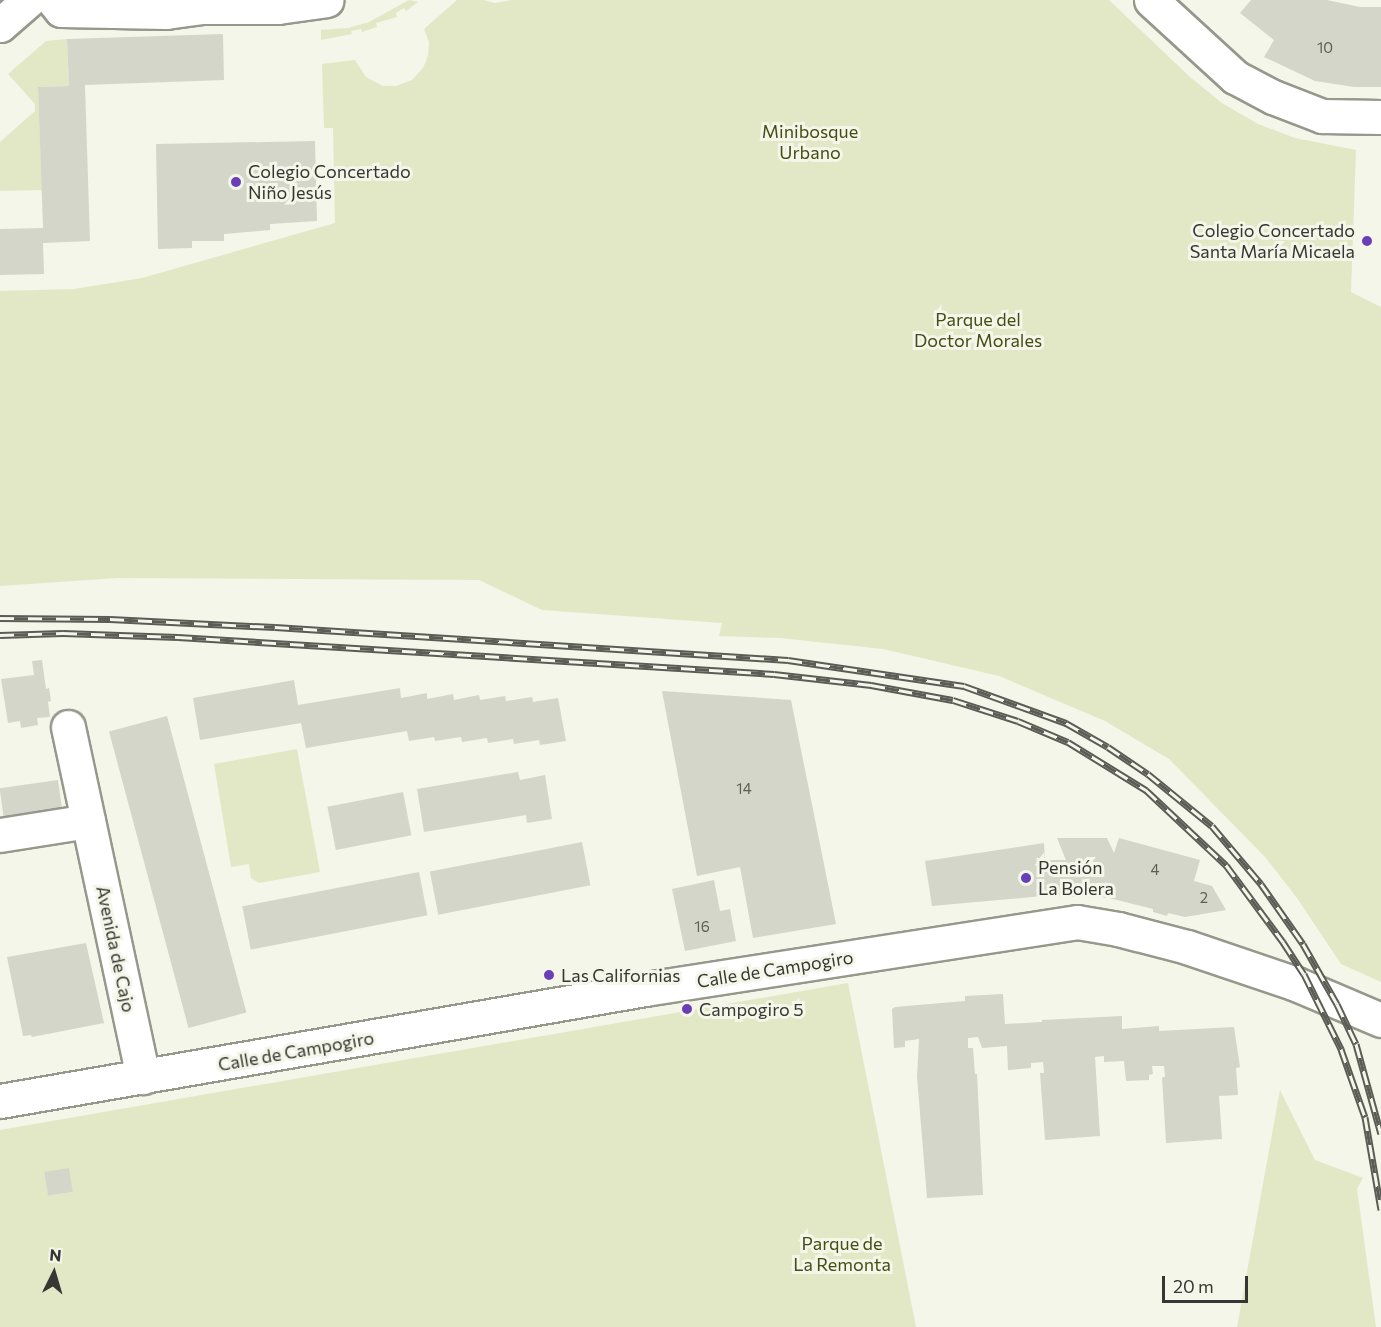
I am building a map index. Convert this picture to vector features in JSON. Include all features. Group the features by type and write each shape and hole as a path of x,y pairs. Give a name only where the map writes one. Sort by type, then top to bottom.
{"main road":[{"path":"0,25 29,0"},
{"path":"52,0 61,10 166,12 195,3 278,7 327,0"},
{"path":"1151,0 1235,77 1273,97 1322,116 1381,117"},
{"name":"Avenida de Cajo","path":"68,728 143,1077"},
{"path":"0,835 88,821"},
{"name":"Calle de Campogiro","path":"0,1101 645,989 1077,922 1118,929 1187,947 1296,984 1381,1020"}],"green space":[{"path":"409,0 418,2 406,11 404,8 396,13 397,17 376,23 377,27 362,32 361,29 351,31 352,34 321,40 321,30 348,28 369,22"},
{"name":"Parque del Doctor Morales","path":"457,0 484,0 495,3 512,0 1109,0 1190,77 1222,103 1258,124 1295,138 1356,150 1351,292 1381,307 1381,982 1341,964 1297,898 1266,858 1169,759 1105,721 999,676 883,649 780,638 719,636 722,623 542,610 479,580 117,578 0,586 0,291 74,289 142,278 335,223 333,128 324,128 322,64 355,60 366,77 383,86 396,86 412,80 423,68 428,56 429,42 424,29"},
{"path":"67,39 69,86 38,87 42,190 0,191 0,142 35,111 35,104 8,74 46,41"},
{"path":"297,749 320,872 259,883 251,878 249,864 231,867 214,764"},
{"name":"Parque de La Remonta","path":"848,983 916,1327 0,1327 0,1130"},
{"path":"1280,1090 1315,1160 1363,1178 1357,1189 1376,1327 1237,1327"}],"building":[{"path":"1251,0 1327,0 1360,7 1381,7 1381,87 1354,87 1315,81 1264,57 1274,40 1240,13"},
{"path":"223,34 224,80 85,85 90,241 43,243 44,274 0,275 0,229 43,228 38,87 69,86 67,39"},
{"name":"Colegio Concertado Niño Jesús","path":"315,141 317,221 270,224 270,230 224,234 224,241 192,241 192,248 158,249 156,144"},
{"path":"42,660 46,689 49,688 51,701 48,702 50,717 37,718 38,725 21,728 20,721 8,723 1,679 34,675 32,661"},
{"path":"294,680 298,705 400,688 401,698 427,693 427,699 453,694 454,700 479,695 480,700 505,696 506,701 532,697 533,702 558,698 566,741 540,745 539,740 514,744 513,739 488,743 487,738 462,742 461,737 435,741 434,737 409,741 407,731 306,748 301,723 200,740 193,698"},
{"path":"662,691 791,700 836,924 753,938 740,867 697,876"},
{"path":"167,716 246,1013 189,1028 109,732"},
{"path":"518,772 520,780 545,775 552,819 527,823 526,815 424,832 417,789"},
{"path":"58,780 62,809 4,817 0,788"},
{"path":"403,792 411,835 336,850 327,807"},
{"path":"1057,838 1107,838 1114,853 1119,838 1200,860 1194,881 1212,886 1226,910 1185,917 1168,913 1167,916 1153,912 1153,909 1109,898 1044,896 932,906 925,861 1044,843 1045,860 1066,860"},
{"path":"582,842 590,885 438,915 430,872"},
{"path":"419,872 427,915 251,950 242,906"},
{"path":"714,880 720,911 730,909 736,941 685,951 672,889"},
{"path":"86,943 104,1023 32,1037 31,1035 23,1036 7,957"},
{"path":"1003,994 1005,1024 1122,1016 1122,1029 1159,1026 1159,1031 1234,1027 1240,1067 1236,1068 1238,1095 1219,1096 1222,1139 1166,1143 1162,1077 1165,1077 1164,1066 1152,1066 1153,1074 1149,1075 1149,1080 1126,1081 1124,1061 1104,1062 1104,1056 1095,1057 1100,1136 1045,1140 1040,1073 1044,1073 1043,1062 1031,1063 1031,1068 1008,1070 1007,1046 982,1048 978,1037 968,1038 968,1048 973,1048 975,1074 977,1074 983,1195 927,1198 917,1077 919,1039 905,1041 905,1047 894,1048 892,1009 965,1001 965,996"},
{"path":"69,1168 73,1192 48,1196 44,1172"}],"railway":[{"path":"0,618 110,619 275,627 788,660 964,686 1066,723 1108,747 1148,774 1212,826 1261,884 1303,944 1337,1004 1356,1044 1381,1134"},
{"path":"0,635 63,633 178,637 774,674 871,685 953,700 1018,721 1068,742 1146,790 1226,865 1304,974 1341,1049 1365,1117 1381,1210"}],"place":[{"name":"Colegio Concertado Niño Jesús","path":"236,182"},
{"name":"Colegio Concertado Santa María Micaela","path":"1367,241"},
{"name":"Pensión La Bolera","path":"1026,878"},
{"name":"Las Californias","path":"549,975"},
{"name":"Campogiro 5","path":"687,1009"}],"park label":[{"name":"Minibosque Urbano","path":"810,142"}]}
